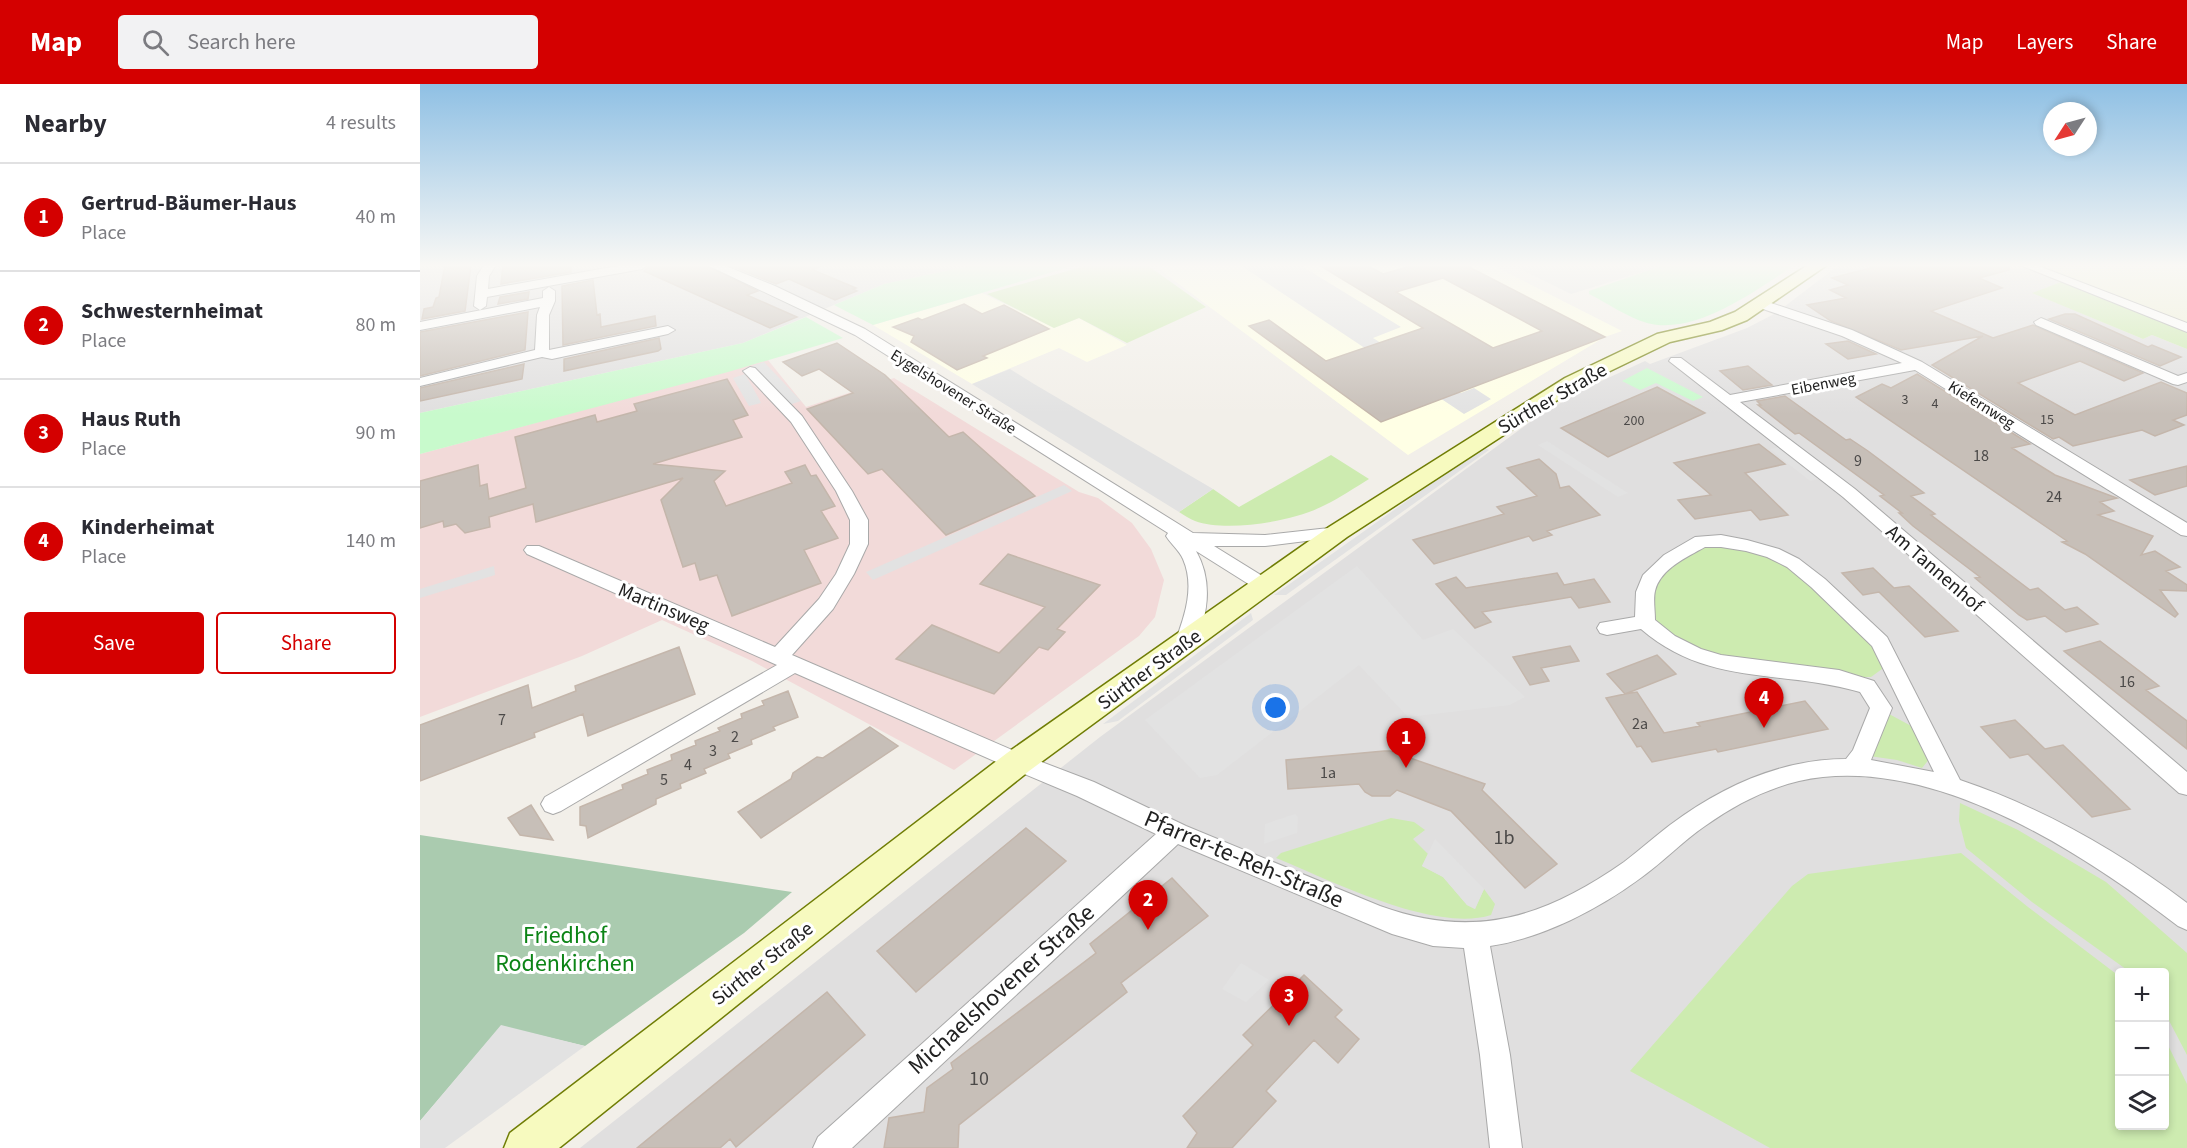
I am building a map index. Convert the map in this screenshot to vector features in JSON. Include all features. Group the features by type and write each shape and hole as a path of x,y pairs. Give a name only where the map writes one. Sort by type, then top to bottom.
{"street":[{"path":"420,326 478,315"},
{"path":"542,353 543,315"},
{"name":"Eygelshovener Straße","path":"824,315 860,332 1265,586"},
{"name":"Sürther Straße","path":"525,1148 1018,762 1338,532 1572,382 1664,338 1716,326 1740,315"},
{"name":"Kiefernweg","path":"1793,315 1847,333 1917,365 2187,531"},
{"path":"2153,315 2187,328"},
{"path":"2041,322 2178,381 2187,376"},
{"path":"420,382 542,353 552,355 668,330"},
{"name":"Am Tannenhof","path":"1676,361 1849,493 2187,786"},
{"name":"Eibenweg","path":"1728,400 1917,365"},
{"path":"553,804 787,660 845,574 859,544 860,520 844,491 797,419 750,371"},
{"name":"Eygelshovener Straße","path":"1155,518 1178,539 1192,558 1197,580 1196,614 1185,642"},
{"name":"Eygelshovener Straße","path":"1186,537 1261,542 1290,541 1338,532"},
{"path":"1852,767 1862,755 1881,708 1877,697 1867,686 1829,674 1740,667 1704,659 1655,633 1645,622 1645,592 1650,579 1670,559 1701,541 1721,541 1773,553 1793,563 1818,583 1880,642 1952,786"},
{"name":"Martinsweg","path":"533,550 1018,762"},
{"path":"1607,628 1645,622"},
{"path":"1867,686 1894,670"},
{"name":"Pfarrer-te-Reh-Straße","path":"1018,762 1073,783 1175,832 1409,927 1436,934 1475,936 1525,924 1557,912 1625,875 1686,826 1741,793 1771,779 1802,771 1852,767 1896,772 1952,786 2029,816 2064,834 2116,866 2187,918"},
{"name":"Michaelshovener Straße","path":"829,1148 1175,832"},
{"path":"1475,936 1495,1055 1506,1148"}],"shaded area":[{"path":"420,315 811,315 743,343 420,413"},
{"path":"908,315 1027,315 1054,328 1079,318 1127,345 1087,362 1059,348 972,384 873,325"},
{"path":"1220,315 1590,315 1622,331 1605,337 1408,455"},
{"path":"1315,315 1381,315 1401,327 1373,338 1461,393 1474,388 1491,399 1464,414"},
{"path":"1773,315 2085,315 2143,339 2152,335 2187,349 2187,1148 580,1148 1100,737 1537,417 1584,389 1645,361 1650,364 1747,328"},
{"path":"2163,315 2187,315 2187,324"},
{"path":"768,360 806,407 894,378 1079,492 1098,498 1132,523 1151,549 1164,580 1155,617 1139,636 954,770 752,661 662,620 582,656 420,717 420,454"},
{"path":"764,362 801,401 789,405 752,366"},
{"path":"1010,369 1213,489 1179,512 972,384"},
{"path":"745,374 761,403 749,406 733,378"},
{"path":"1547,441 1628,493 1618,497 1538,445"},
{"path":"1483,447 1489,450 1286,595 1274,595"},
{"path":"1781,447 1822,478 1810,481 1770,449"},
{"path":"1064,485 1072,491 873,580 866,572"},
{"path":"494,566 495,575 420,598 420,589"},
{"path":"1357,566 1423,640 1453,629 1525,697 1510,705 1408,717 1359,665 1217,775 1200,778 1145,720"},
{"path":"1251,613 1253,620 1118,721 1103,724"},
{"path":"1295,814 1298,817 1297,833 1264,844 1265,824"},
{"path":"1435,839 1484,889 1475,909 1467,905 1443,877 1422,866"},
{"path":"1241,963 1269,980 1246,1002 1222,989"},
{"path":"501,1025 585,1046 445,1148 420,1148 420,1121"}],"green space":[{"path":"853,315 908,315 873,325"},
{"path":"1028,315 1189,315 1127,343 1079,318 1054,328"},
{"path":"1627,315 1710,315 1685,323 1666,325"},
{"path":"2084,315 2145,315 2187,331 2187,349 2152,335 2143,339"},
{"path":"806,317 843,338 728,372 420,454 420,413 743,343"},
{"path":"1647,368 1703,397 1693,401 1656,383 1640,390 1622,381"},
{"path":"1331,455 1369,479 1312,511 1261,524 1225,526 1195,521 1179,512 1213,489 1239,507"},
{"path":"1719,543 1789,564 1874,642 1882,658 1882,669 1871,677 1855,677 1756,663 1695,650 1655,624 1651,613 1654,584 1664,571 1701,546"},
{"path":"1889,714 1915,728 1931,757 1922,768 1897,760 1869,756"},
{"path":"1960,803 2018,830 2106,882 2187,953 2187,1055 2169,1021 2169,968 2124,968 2032,902 1966,848 1959,821"},
{"path":"1391,818 1414,822 1425,830 1413,839 1428,854 1422,866 1443,877 1467,905 1475,909 1484,889 1495,904 1491,915 1468,919 1441,917 1412,911 1382,902 1276,858 1281,853"},
{"name":"Friedhof Rodenkirchen","path":"420,835 792,892 744,933 585,1046 501,1026 420,1121"},
{"path":"1961,853 2115,973 2115,1130 2169,1130 2169,1047 2187,1084 2187,1148 1770,1148 1630,1071 1792,886 1808,874"}],"building":[{"path":"423,315 445,315 422,319"},
{"path":"514,315 528,315 525,350 420,376 420,332"},
{"path":"562,315 600,315 601,327 655,316 656,326 563,345"},
{"path":"740,315 792,315 797,317 770,328"},
{"path":"936,315 1022,315 1049,329 983,356 987,358 957,370 911,342 914,336 893,327 918,318 922,320"},
{"path":"1401,315 1435,315 1493,348 1542,331 1511,315 1562,315 1605,337 1381,422 1249,326 1269,320 1326,361 1423,328"},
{"path":"1821,315 1939,315 1993,338 2033,325 2143,373 2124,381 2080,361 2018,383 2075,415 2161,382 2187,393 2187,415 2173,420 2184,425 2155,436 2142,430 2073,446 2059,437 2053,439 1932,365 1983,336 1901,350 1831,321"},
{"path":"2063,315 2076,315 2148,347 2152,345 2181,357 2160,366 2049,319"},
{"path":"659,338 661,349 658,351 564,371 564,359"},
{"path":"1848,341 1876,354 1848,359 1826,344"},
{"path":"837,343 885,375 949,437 963,432 1035,496 946,535 882,469 868,474 807,409 853,393 819,369 802,376 783,362"},
{"path":"524,364 522,379 420,401 420,388"},
{"path":"1748,366 1772,385 1743,390 1720,371"},
{"path":"1917,374 2030,444 2012,448 2055,475 2117,498 2100,502 2114,511 2098,515 2153,536 2141,555 2155,551 2180,567 2166,571 2187,585 2187,591 2160,590 2178,614 2175,617 2085,554 2062,542 2067,541 1856,397 1882,384 1891,388"},
{"path":"727,379 748,415 733,420 742,437 653,464 725,471 714,481 726,506 792,483 785,472 805,465 811,476 816,475 835,506 821,511 838,538 804,550 821,583 732,616 717,575 700,580 695,563 683,567 661,500 683,478 536,522 533,504 489,517 490,527 465,533 456,524 444,527 443,521 420,528 420,481 478,465 480,486 487,484 489,499 526,488 515,437 595,415 597,422 637,411 634,404"},
{"path":"1657,387 1705,413 1608,457 1561,428"},
{"path":"1785,396 1846,440 1850,439 1868,451 1924,493 1911,496 1935,514 1931,515 2030,590 2038,588 2065,610 2077,607 2098,624 2066,632 2045,616 2027,620 2019,615 1975,578 1980,577 1913,526 1899,513 1902,513 1880,496 1884,495 1799,433 1795,434 1758,405 1761,405 1757,401"},
{"path":"1759,444 1785,464 1745,473 1788,515 1760,520 1751,510 1695,519 1678,500 1711,495 1674,463"},
{"path":"1539,459 1556,474 1560,488 1569,486 1600,515 1547,531 1552,535 1533,541 1529,536 1434,564 1413,540 1504,514 1497,507 1537,496 1507,468"},
{"path":"2187,466 2187,486 2155,495 2130,480"},
{"path":"1008,554 1100,585 1057,629 1065,632 1048,650 1039,647 994,694 896,659 932,625 999,653 1045,607 980,584"},
{"path":"1873,568 1894,588 1909,586 1958,631 1925,637 1879,592 1863,595 1842,573"},
{"path":"1557,573 1564,585 1594,579 1610,602 1579,608 1571,597 1482,612 1491,622 1475,628 1436,584 1456,577 1466,588"},
{"path":"2100,641 2159,686 2146,690 2187,721 2187,749 2064,651"},
{"path":"1570,646 1579,661 1541,668 1549,681 1530,685 1513,657"},
{"path":"679,647 695,694 588,736 583,714 534,733 535,737 420,781 420,725 528,685 532,708 576,691 575,686"},
{"path":"1657,655 1676,674 1625,694 1607,674"},
{"path":"788,691 798,717 773,727 775,730 751,740 752,744 728,754 730,758 704,769 706,773 680,784 681,788 656,799 656,804 588,838 586,826 580,825 580,807 623,789 622,785 648,774 647,770 672,760 671,755 696,745 695,741 720,731 718,728 742,718 741,714 764,705 762,701"},
{"path":"1637,692 1664,733 1700,726 1697,723 1805,701 1828,729 1718,752 1716,749 1652,762 1641,746 1637,747 1606,698"},
{"path":"2015,720 2045,749 2063,745 2130,809 2092,817 2028,754 2010,758 1981,727"},
{"path":"870,727 898,746 761,838 738,812 791,779 793,773 817,757 823,758"},
{"path":"1390,751 1485,784 1482,790 1557,864 1525,888 1451,811 1397,790 1390,796 1372,796 1365,792 1359,784 1288,789 1286,760"},
{"path":"531,805 553,840 520,835 508,818"},
{"path":"1026,828 1066,861 916,992 877,951"},
{"path":"1172,878 1208,916 1121,983 1127,992 959,1125 958,1148 884,1148 889,1118 924,1112 927,1088 953,1069 951,1063 1096,953 1090,944"},
{"path":"1304,975 1342,1010 1335,1017 1359,1039 1338,1063 1314,1040 1266,1091 1276,1101 1232,1148 1187,1148 1197,1133 1183,1116 1253,1045 1243,1035"},
{"path":"827,992 865,1035 736,1147 730,1139 720,1148 637,1148"}],"place":[{"name":"Kinderheimat","path":"1764,728"},
{"name":"Gertrud-Bäumer-Haus","path":"1406,768"},
{"name":"Schwesternheimat","path":"1148,930"},
{"name":"Haus Ruth","path":"1289,1026"}]}
